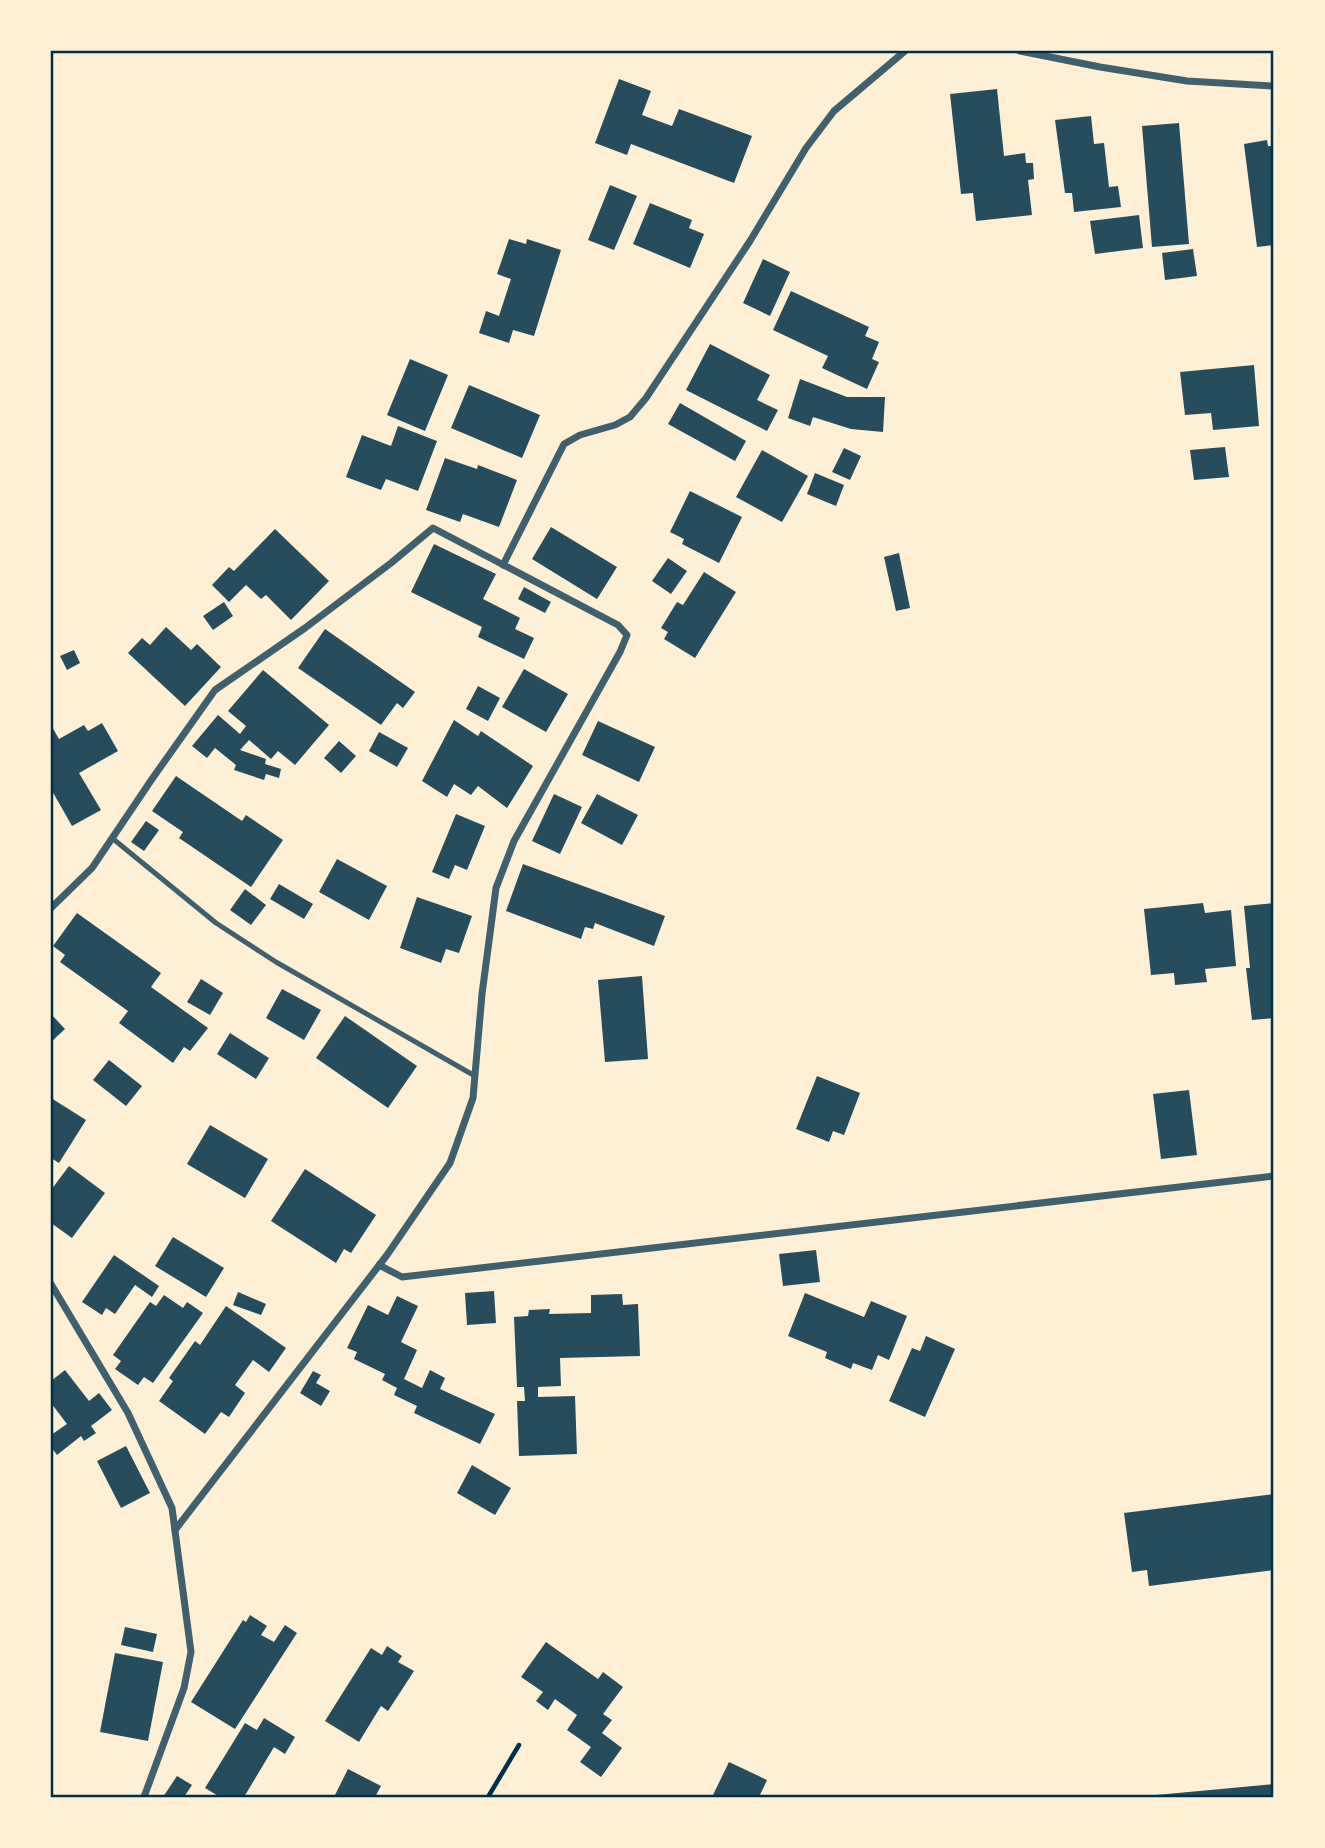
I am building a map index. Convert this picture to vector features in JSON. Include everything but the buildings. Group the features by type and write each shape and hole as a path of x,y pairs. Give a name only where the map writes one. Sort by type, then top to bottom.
{"street":[{"path":"503,565 564,444 580,435 615,425 630,417 646,398 750,241 806,148 834,111 905,51"},
{"path":"1020,51 1100,68 1187,81 1274,86"},
{"path":"51,908 92,868 215,690 305,628 391,563 433,527 618,625 626,635 620,652 514,841 496,888 482,994 473,1098 450,1163 379,1265 175,1530"},
{"path":"379,1265 402,1277 1274,1176"},
{"path":"51,1284 128,1413 172,1508 191,1651 184,1688 144,1797"}],"lane":[{"path":"112,838 216,923 276,962 475,1076"}],"path":[{"path":"488,1797 519,1745"}]}
